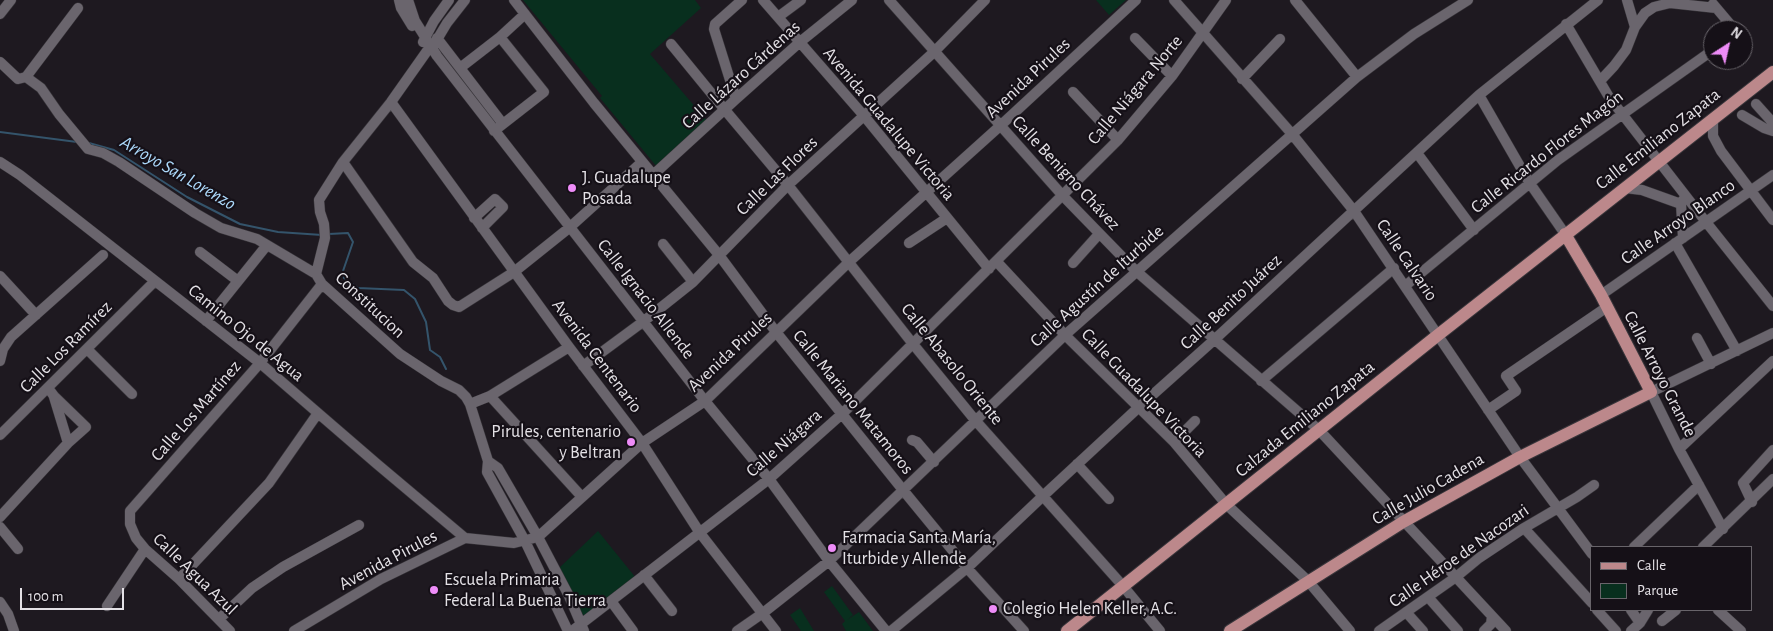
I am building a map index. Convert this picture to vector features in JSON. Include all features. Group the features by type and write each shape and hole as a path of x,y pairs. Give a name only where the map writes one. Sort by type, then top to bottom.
{"main road":[{"name":"Calle Emiliano Zapata","path":"1565,234 1773,72"},
{"name":"Calle Arroyo Grande","path":"1565,234 1600,295 1651,392"},
{"name":"Calzada Emiliano Zapata","path":"1067,631 1565,234"},
{"name":"Calle Julio Cadena","path":"1230,631 1403,522 1520,457 1651,392"}],"street":[{"path":"0,14 11,0"},
{"path":"399,0 401,8 429,47"},
{"path":"408,0 415,21 429,47"},
{"path":"429,47 449,0"},
{"path":"429,47 465,0"},
{"name":"Calle Mariano Matamoros","path":"514,0 653,176 719,255 776,332 903,490 967,568 1024,631"},
{"path":"736,98 714,29 715,24 742,0"},
{"name":"Avenida Guadalupe Victoria","path":"763,0 864,117 947,218 993,265"},
{"path":"778,17 801,0"},
{"name":"Calle Lázaro Cárdenas","path":"653,176 736,98 852,0"},
{"name":"Calle Benigno Chávez","path":"889,0 1063,196 1136,272 1319,430 1506,631"},
{"name":"Calle Las Flores","path":"583,366 693,282 788,185 934,52 986,0"},
{"name":"Avenida Pirules","path":"294,631 381,579 465,538 514,542 538,537 642,443 705,401 850,261 1136,0"},
{"name":"Calle Calvario","path":"1174,0 1292,134 1354,211 1520,457 1590,551"},
{"path":"1296,0 1358,77"},
{"name":"Calle Agustín de Iturbide","path":"737,631 829,561 1065,335 1358,77 1414,34 1468,0"},
{"name":"Calle Benito Juárez","path":"891,631 967,568 1042,496 1479,95 1598,0"},
{"path":"1626,0 1635,27"},
{"path":"1708,0 1726,20"},
{"name":"Calle Niágara Norte","path":"1063,196 1118,140 1172,76 1203,34 1223,1"},
{"path":"1600,81 1626,50 1635,27 1645,13 1654,7 1670,3 1716,8"},
{"path":"0,62 18,79 26,77 78,8"},
{"path":"460,68 500,37 525,14"},
{"path":"1566,24 1600,81 1658,161 1683,200 1706,222 1773,306"},
{"path":"494,131 544,92 500,37"},
{"path":"437,38 503,124"},
{"path":"1136,38 1172,76"},
{"path":"1242,79 1280,40"},
{"name":"Calle Abasolo Oriente","path":"671,44 850,261 913,344 975,420 1123,586 1160,631"},
{"name":"Constitucion","path":"429,47 391,102 343,162 319,200 325,238 316,274 322,284 400,354 466,397 488,460 487,472 525,540 568,631"},
{"name":"Calle Ignacio Allende","path":"429,47 705,401 769,479 829,561 886,631"},
{"name":"Calle Ricardo Flores Magón","path":"1405,286 1530,182 1622,113 1703,57"},
{"path":"26,77 41,88 59,114 88,149 103,153 119,162 194,213 221,228 257,239 316,274"},
{"path":"1073,92 1118,140"},
{"path":"1479,95 1530,182 1565,234"},
{"name":"Avenida Centenario","path":"391,102 474,218 642,443 700,533 776,631"},
{"path":"1756,104 1773,124"},
{"path":"1742,115 1773,131"},
{"path":"1713,119 1712,136 1720,151 1773,220"},
{"path":"1417,153 1474,230"},
{"name":"Camino Ojo de Agua","path":"0,162 20,175 260,362 465,538"},
{"path":"343,162 413,262 433,278 448,301 459,307 514,272 570,228 642,162"},
{"name":"Calle Arroyo Blanco","path":"1600,295 1773,176"},
{"path":"1625,188 1683,200"},
{"name":"Calle Niágara","path":"572,631 582,627 611,601 769,479 843,413 1063,196"},
{"path":"474,218 495,199 503,207 482,228"},
{"path":"1683,200 1679,240 1737,351"},
{"path":"909,243 947,218"},
{"path":"1073,263 1099,234"},
{"path":"663,244 693,282"},
{"path":"206,321 267,245"},
{"path":"200,252 238,281"},
{"path":"0,361 4,348 11,337 103,255"},
{"name":"Calle Guadalupe Victoria","path":"993,265 1174,442 1226,504 1308,581 1350,631"},
{"path":"1261,381 1394,268"},
{"path":"3,282 36,315"},
{"name":"Calle Los Ramírez","path":"0,435 51,392 87,349 155,282"},
{"name":"Calle Los Martínez","path":"130,511 260,362 322,284"},
{"path":"1488,410 1516,391 1506,376 1607,308"},
{"path":"1651,392 1773,333"},
{"path":"1697,338 1710,364"},
{"path":"470,404 490,396 569,347"},
{"path":"87,349 132,394"},
{"path":"1679,449 1773,361"},
{"path":"0,517 68,443 86,427 51,392"},
{"path":"51,392 68,443"},
{"name":"Calle Arroyo Grande","path":"1651,392 1679,449 1723,529"},
{"path":"490,396 582,497"},
{"path":"179,579 269,483 318,413"},
{"path":"1174,442 1194,421"},
{"path":"912,440 917,442 934,462"},
{"path":"1752,502 1742,484 1773,450"},
{"path":"488,460 498,468 538,537 582,627"},
{"path":"1077,464 1109,499"},
{"path":"1704,546 1773,480"},
{"name":"Calle Héroe de Nacozari","path":"1379,631 1456,577 1479,558 1524,528 1559,509 1594,485"},
{"path":"1635,546 1699,485"},
{"name":"Calle Agua Azul","path":"130,511 130,524 136,538 146,550 219,618 230,631"},
{"path":"219,618 252,588 283,567 359,525"},
{"path":"0,528 18,548"},
{"path":"1524,528 1590,601"},
{"path":"106,606 146,550"},
{"path":"644,575 672,611"},
{"path":"1428,597 1458,631"},
{"path":"611,601 633,631"},
{"path":"0,602 8,614 14,631"},
{"path":"1598,611 1616,631"},
{"path":"1632,611 1640,622"},
{"path":"1632,631 1647,611"},
{"path":"1662,620 1675,611"},
{"path":"1719,611 1741,631"},
{"path":"1406,612 1423,631"},
{"path":"1484,631 1491,624 1492,616"}],"green space":[{"path":"523,0 695,0 701,8 650,54 709,123 657,167 600,98 602,96"},
{"path":"1096,0 1126,0 1109,15"},
{"path":"598,531 636,578 582,619 558,569"},
{"path":"832,586 853,615 847,620 859,612 873,631 846,631 842,624 845,621 824,592"},
{"path":"800,608 814,631 801,631 790,615"}],"waterway":[{"name":"Arroyo San Lorenzo","path":"0,132 77,142"},
{"name":"Arroyo San Lorenzo","path":"89,143 114,150 187,197 240,224 278,232 322,235"},
{"name":"Arroyo San Lorenzo","path":"329,234 348,233 353,242 343,271 344,278 358,288 404,290 415,299 426,322 430,350 440,357 446,369"}],"place":[{"name":"J. Guadalupe Posada","path":"572,188"},
{"name":"Pirules, centenario y Beltran","path":"631,442"},
{"name":"Farmacia Santa María, Iturbide y Allende","path":"832,548"},
{"name":"Escuela Primaria Federal La Buena Tierra","path":"434,590"},
{"name":"Colegio Helen Keller, A.C.","path":"993,609"}]}
